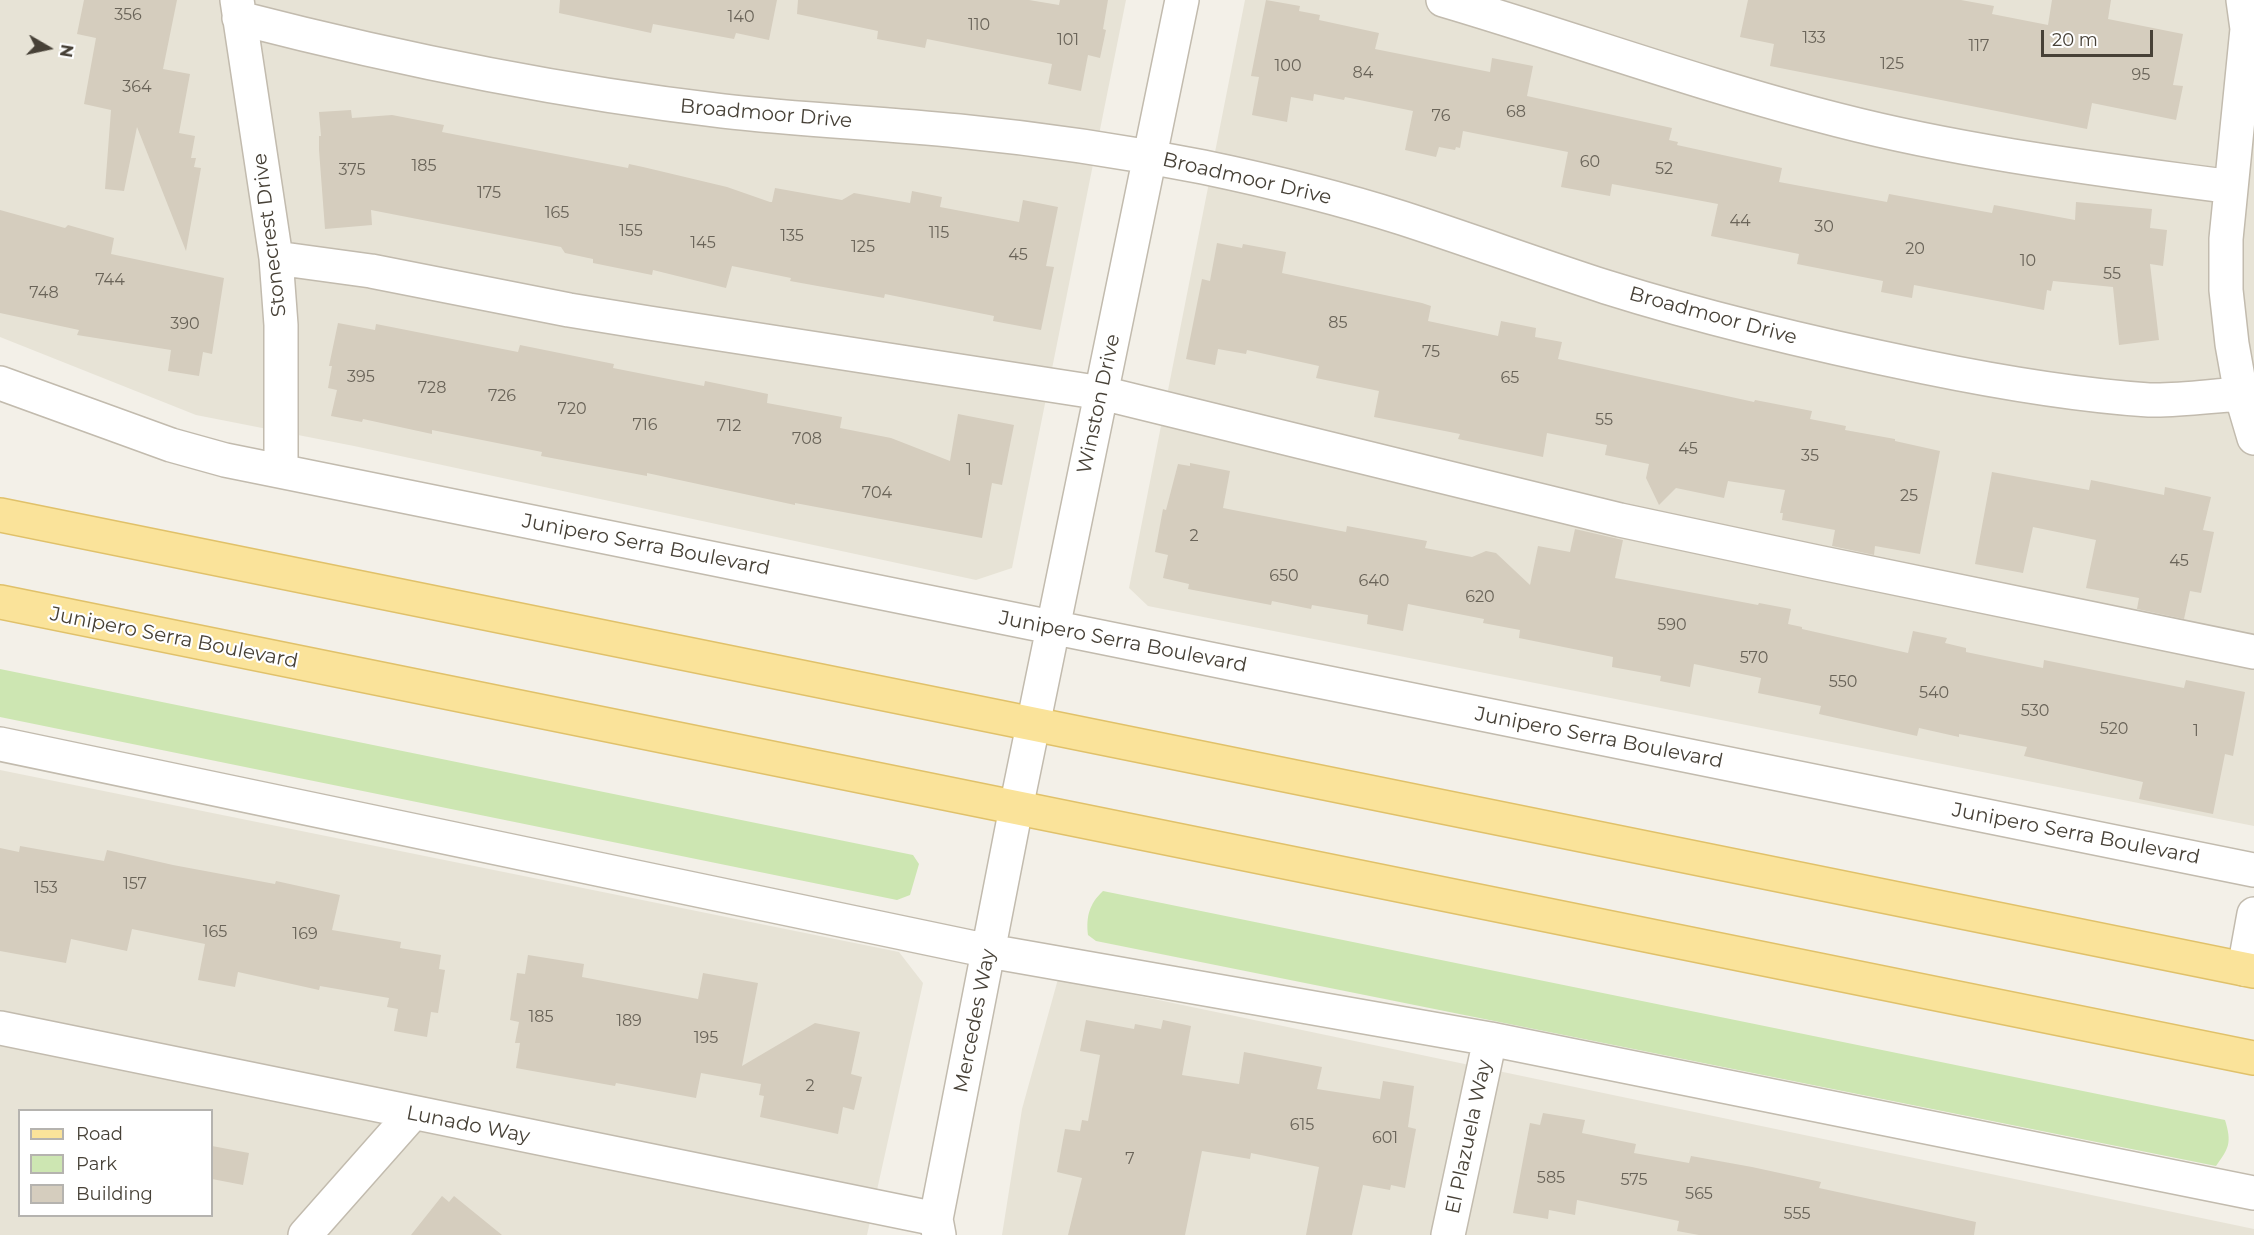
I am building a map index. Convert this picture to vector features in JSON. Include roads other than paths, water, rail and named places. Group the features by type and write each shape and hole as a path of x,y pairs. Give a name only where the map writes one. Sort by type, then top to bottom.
{"main road":[{"path":"0,515 2249,970"},
{"name":"Junipero Serra Boulevard","path":"0,602 2254,1059"}],"street":[{"name":"Winston Drive","path":"1016,808 1182,0"},
{"path":"1443,0 1683,76 1840,121 2008,154 2231,187"},
{"path":"2243,0 2247,29 2226,239 2226,290 2241,394 2254,438"},
{"name":"Broadmoor Drive","path":"238,9 382,53 562,88 730,112 956,130 1150,157 1317,194 1406,219 1676,308 1890,360 2025,384 2151,400 2241,394"},
{"name":"Stonecrest Drive","path":"238,9 276,258 281,336 281,471"},
{"path":"276,258 371,271 569,310 1102,393 1534,500 1696,537 2254,651"},
{"name":"Junipero Serra Boulevard","path":"0,383 171,446 281,471 2254,870"},
{"path":"0,744 989,951 1490,1039 2254,1193"},
{"name":"Mercedes Way","path":"934,1230 1016,808"},
{"path":"2249,970 2254,914"},
{"name":"Lunado Way","path":"0,1028 412,1114 934,1230"},
{"name":"El Plazuela Way","path":"1448,1235 1490,1039"},
{"path":"305,1235 412,1114"}]}
